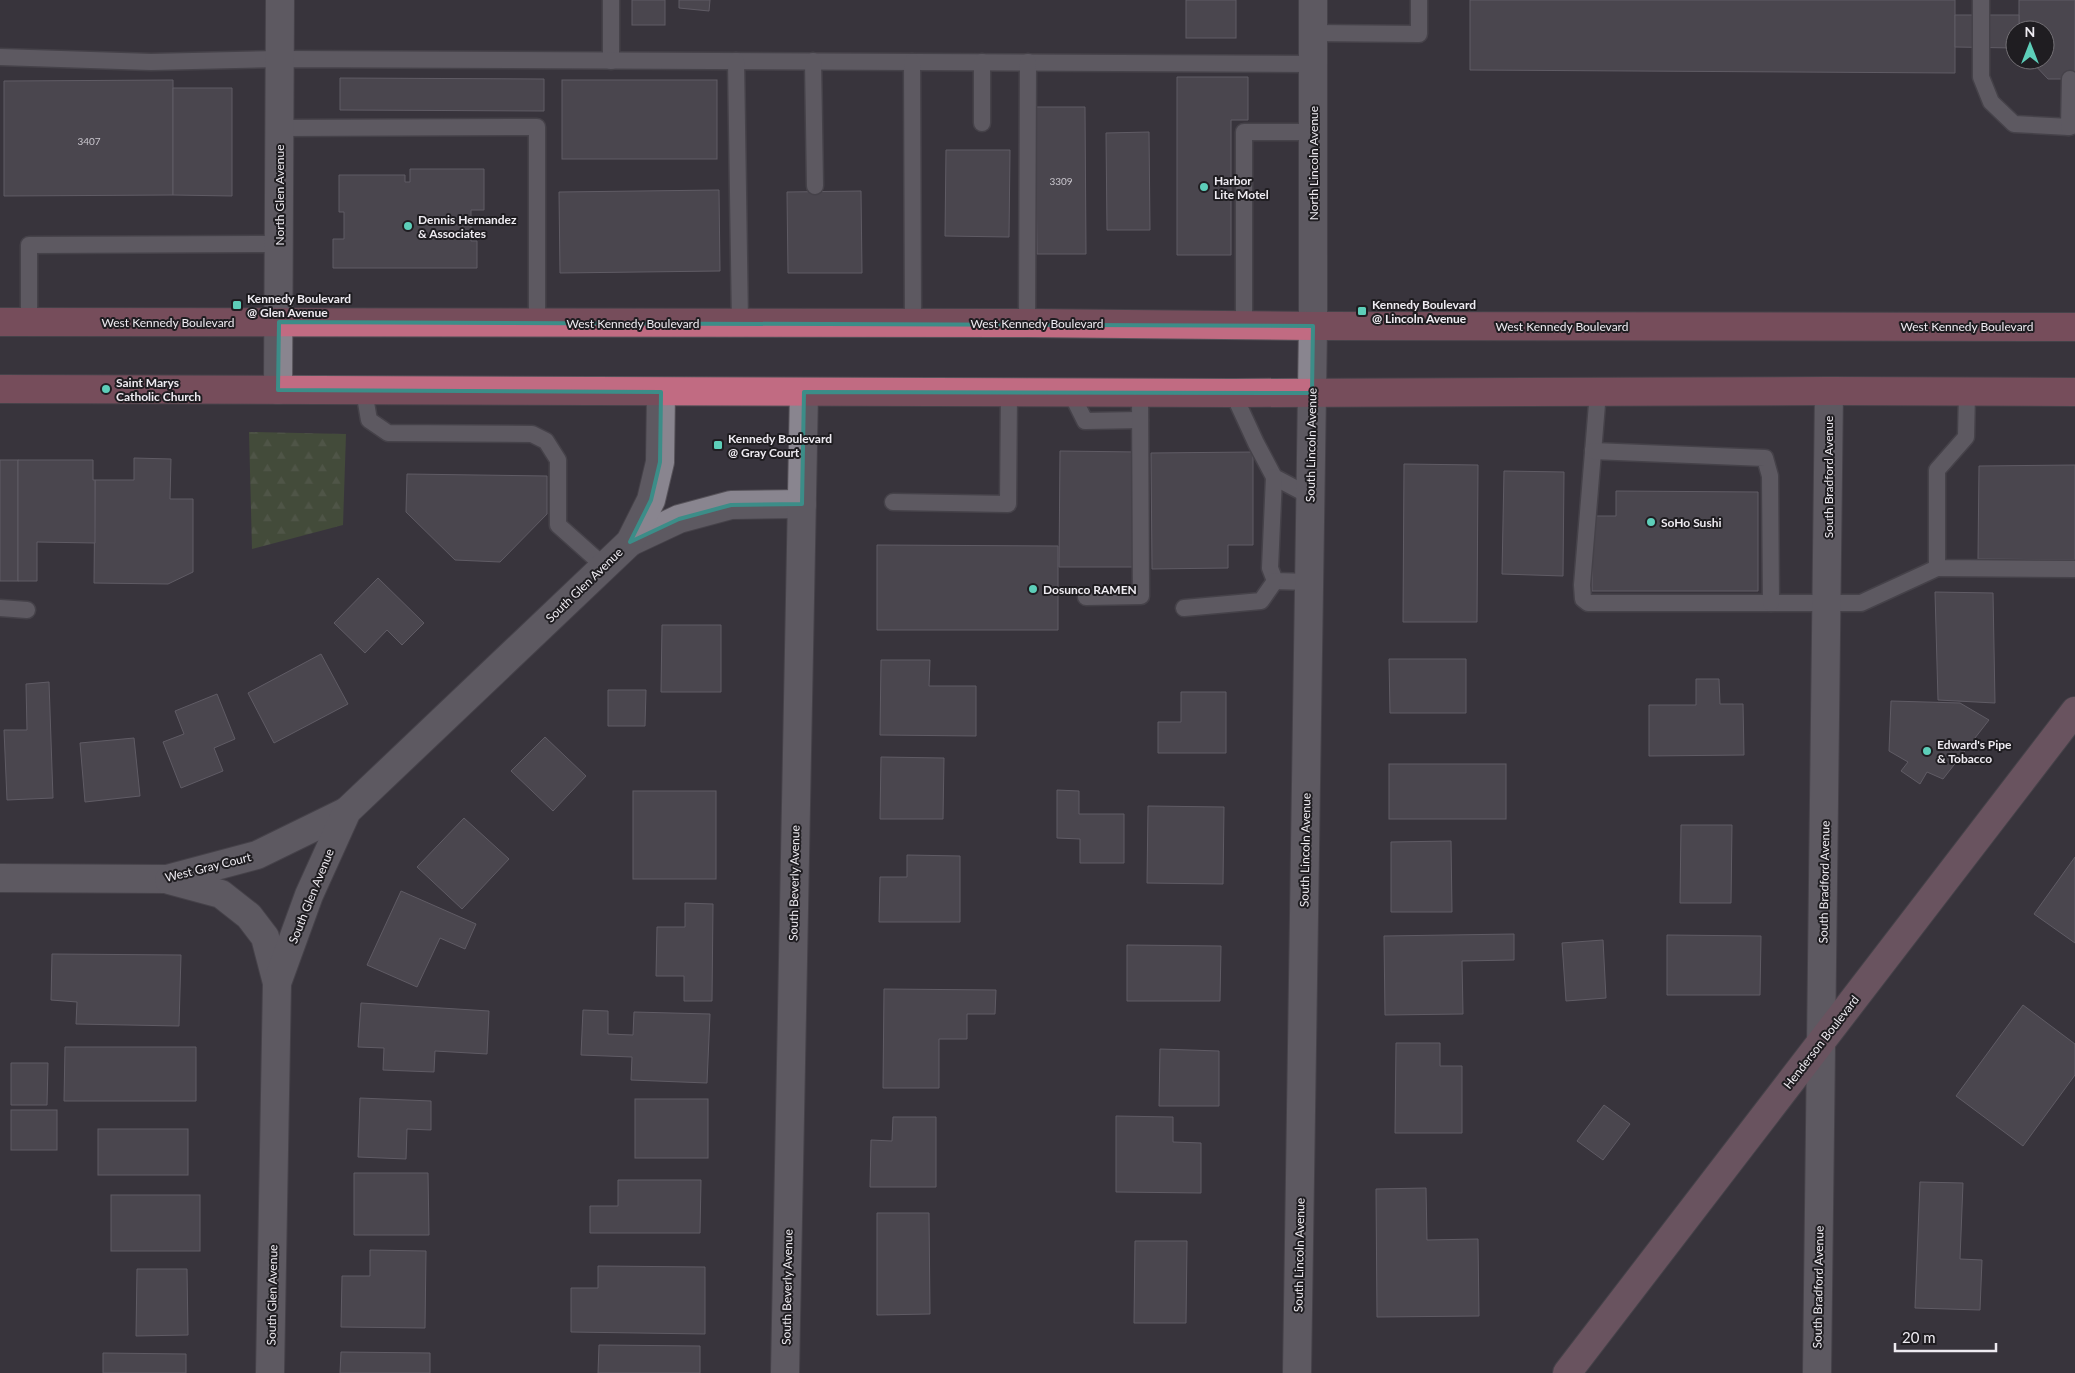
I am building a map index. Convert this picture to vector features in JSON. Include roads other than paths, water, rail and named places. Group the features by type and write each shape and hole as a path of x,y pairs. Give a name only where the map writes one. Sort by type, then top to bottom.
{"main road":[{"name":"West Kennedy Boulevard","path":"0,322 2075,327"},
{"path":"0,389 1009,393 2075,392"},
{"name":"Henderson Boulevard","path":"1567,1373 2075,711"}],"street":[{"name":"North Glen Avenue","path":"278,390 280,0"},
{"name":"North Lincoln Avenue","path":"1313,0 1313,326"},
{"name":"South Lincoln Avenue","path":"1298,1373 1313,326"},
{"name":"South Bradford Avenue","path":"1817,1373 1828,603 1829,391"},
{"name":"South Glen Avenue","path":"630,542 651,500 660,462 661,392"},
{"name":"South Beverly Avenue","path":"785,1373 804,392"},
{"name":"South Glen Avenue","path":"270,1373 277,983 309,895 347,811 630,542 679,519 731,505 802,504"},
{"name":"West Gray Court","path":"0,878 167,880 257,855 347,811"},
{"path":"167,880 221,894 249,916 265,937 277,983"}],"lane":[{"path":"610,0 611,61"},
{"path":"1313,33 1419,34 1419,0"},
{"path":"1981,0 1981,77 1991,102 2014,124 2072,126 2070,79"},
{"path":"0,57 151,62 280,59 1313,64"},
{"path":"736,61 740,323"},
{"path":"813,61 814,186"},
{"path":"912,62 914,323"},
{"path":"982,62 982,123"},
{"path":"1027,323 1028,62"},
{"path":"279,128 537,127 537,324"},
{"path":"1244,326 1244,132 1313,132"},
{"path":"30,322 29,245 279,244"},
{"path":"364,391 369,420 388,433 532,434 546,441 558,460 558,525 604,566"},
{"path":"1598,392 1582,585 1583,599 1588,603 1862,603 1937,568 2075,569"},
{"path":"1937,568 1937,470 1966,437 1967,392"},
{"path":"894,502 1008,504 1009,393"},
{"path":"1071,393 1085,421 1140,420"},
{"path":"1086,597 1141,596 1140,393"},
{"path":"1184,608 1261,602 1273,574 1274,477 1233,393"},
{"path":"1593,451 1766,458 1770,476 1772,603"},
{"path":"1274,477 1310,496"},
{"path":"1273,574 1309,582"},
{"path":"0,608 27,610"}],"place":[{"name":"Harbor Lite Motel","path":"1204,187"},
{"name":"Dennis Hernandez & Associates","path":"408,226"},
{"name":"Kennedy Boulevard @ Glen Avenue","path":"237,305"},
{"name":"Kennedy Boulevard @ Lincoln Avenue","path":"1362,311"},
{"name":"Saint Marys Catholic Church","path":"106,389"},
{"name":"Kennedy Boulevard @ Gray Court","path":"718,445"},
{"name":"SoHo Sushi","path":"1651,522"},
{"name":"Dosunco RAMEN","path":"1033,589"},
{"name":"Edward's Pipe & Tobacco","path":"1927,751"}]}
